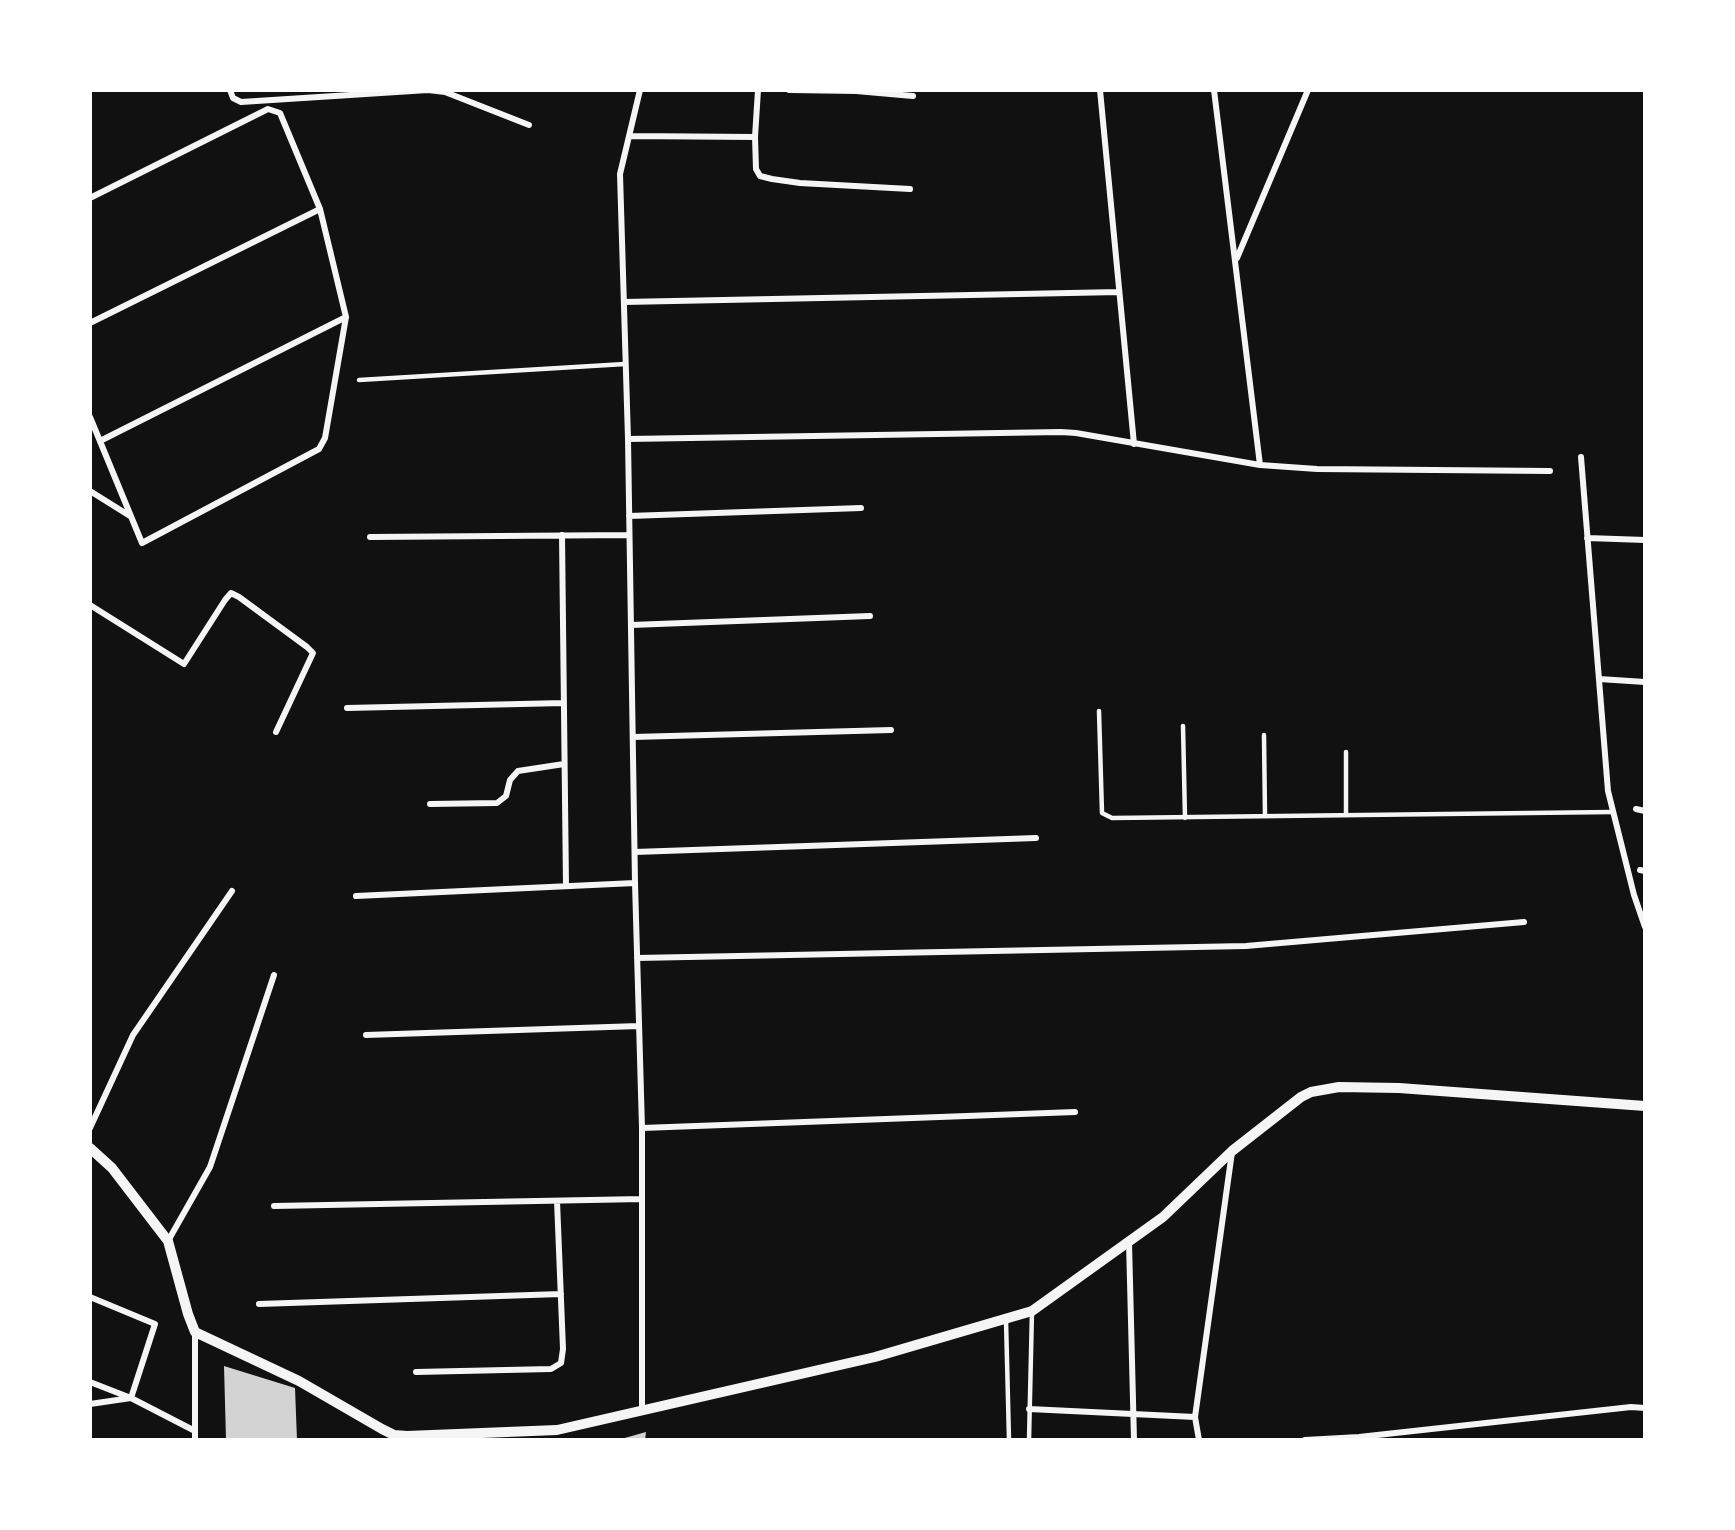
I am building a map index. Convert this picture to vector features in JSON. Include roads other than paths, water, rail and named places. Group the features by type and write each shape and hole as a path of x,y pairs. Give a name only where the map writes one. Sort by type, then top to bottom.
{"street":[{"path":"230,90 233,98 241,102 438,91 529,125"},
{"path":"640,90 620,174 628,439 635,883 642,1128 642,1412"},
{"path":"758,90 755,137 756,170 760,176 772,180 800,183 910,189"},
{"path":"789,90 856,91 913,96"},
{"path":"1100,90 1134,444"},
{"path":"1214,90 1260,465"},
{"path":"1236,261 1308,90"},
{"path":"90,198 268,109 280,113 320,209 346,317 325,438 319,449 142,543 90,417"},
{"path":"629,136 755,137"},
{"path":"90,323 320,209"},
{"path":"624,302 1119,292"},
{"path":"100,441 346,317"},
{"path":"628,439 1061,432 1260,465 1317,469 1550,471"},
{"path":"1581,457 1608,791 1634,895 1645,927"},
{"path":"90,491 131,516"},
{"path":"629,516 861,508"},
{"path":"562,535 566,886"},
{"path":"370,537 629,535"},
{"path":"1587,538 1645,540"},
{"path":"90,605 184,664 225,600 231,593 239,597 313,653 276,732"},
{"path":"631,625 870,616"},
{"path":"1599,679 1645,682"},
{"path":"347,708 564,703"},
{"path":"633,737 891,730"},
{"path":"430,804 497,803 506,796 510,780 518,771 564,764"},
{"path":"1636,809 1645,811"},
{"path":"635,852 1036,838"},
{"path":"356,896 635,883"},
{"path":"90,1128 133,1035 232,891"},
{"path":"637,958 1246,946 1524,922"},
{"path":"168,1241 210,1167 274,975"},
{"path":"366,1035 639,1026"},
{"path":"195,1332 299,1381 394,1435 557,1430 875,1357 1032,1311 1169,1212 1232,1151 1301,1097 1311,1092 1339,1087 1399,1088 1645,1106"},
{"path":"642,1128 1075,1112"},
{"path":"90,1148 112,1168 168,1241 195,1332 195,1440"},
{"path":"1198,1440 1196,1417 1232,1151"},
{"path":"274,1206 642,1199"},
{"path":"416,1372 551,1369 561,1363 563,1349 557,1201"},
{"path":"1129,1241 1134,1440"},
{"path":"259,1304 561,1294"},
{"path":"90,1297 154,1324 131,1398"},
{"path":"90,1383 131,1398 195,1431"},
{"path":"90,1404 131,1398"},
{"path":"1305,1440 1359,1439 1631,1407 1645,1408"},
{"path":"1029,1409 1196,1417"}],"lane":[{"path":"359,380 625,364"},
{"path":"1099,711 1102,813 1112,818 1612,812"},
{"path":"1183,726 1185,818"},
{"path":"1264,735 1264,816"},
{"path":"1346,752 1346,815"},
{"path":"1029,1440 1032,1311"},
{"path":"1006,1318 1009,1440"}]}
